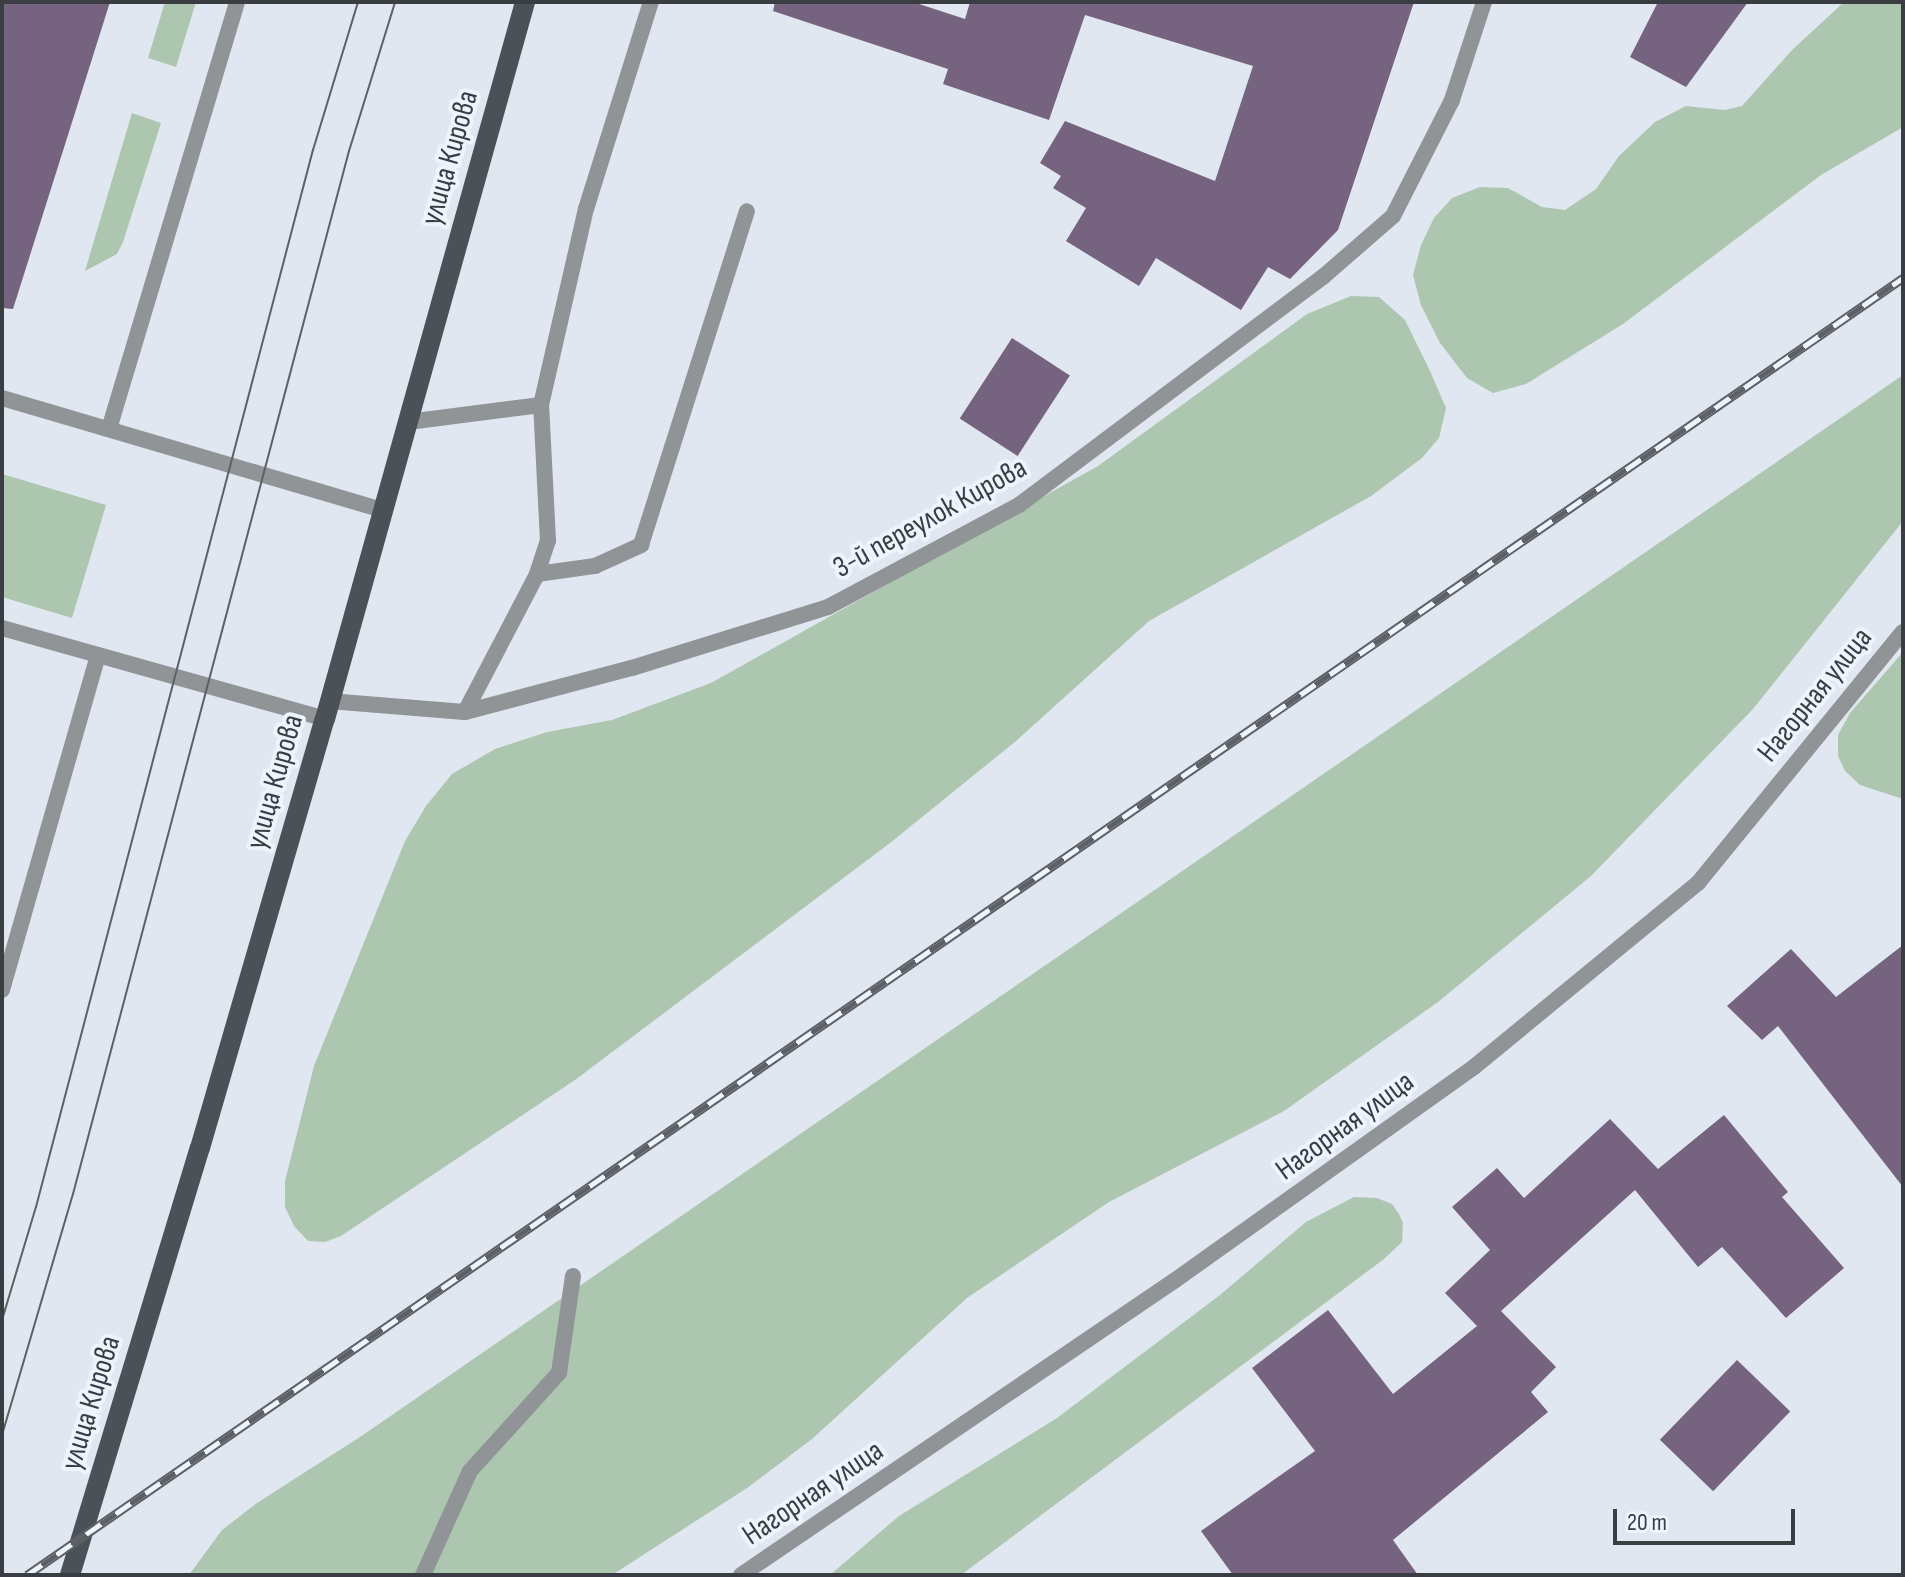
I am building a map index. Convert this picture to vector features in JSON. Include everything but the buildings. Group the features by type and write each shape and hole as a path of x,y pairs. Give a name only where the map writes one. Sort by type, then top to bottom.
{"main road":[{"name":"улица Кирова","path":"70,1575 200,1148 327,710 525,2"}],"street":[{"path":"109,429 237,2"},
{"path":"465,712 537,574 548,541 541,405 586,209 651,2"},
{"name":"3-й переулок Кирова","path":"2,628 98,656 327,710 465,712 619,672 828,607 1019,505 1324,276 1393,216 1452,100 1484,2"},
{"path":"537,574 595,566 641,545 747,211"},
{"path":"2,398 383,510"},
{"path":"408,422 541,405"},
{"name":"Нагорная улица","path":"741,1575 1174,1281 1474,1067 1698,883 1903,632"},
{"path":"2,990 98,656"},
{"path":"423,1575 470,1471 559,1373 573,1276"}],"green space":[{"path":"165,2 196,2 176,67 148,58"},
{"path":"1844,2 1903,2 1903,127 1821,175 1623,324 1526,384 1493,393 1467,378 1440,343 1421,305 1413,275 1421,245 1434,218 1452,198 1480,187 1508,188 1542,207 1565,210 1596,189 1619,156 1655,122 1686,106 1725,110 1742,106 1792,50"},
{"path":"132,113 161,123 117,254 85,271"},
{"path":"1351,296 1379,297 1405,320 1430,371 1446,408 1439,438 1422,458 1371,496 1149,621 1016,741 890,843 575,1080 341,1236 325,1242 308,1241 294,1226 285,1207 285,1181 314,1066 405,841 426,806 452,774 495,749 547,732 612,720 711,683 1098,466 1307,314"},
{"path":"1903,375 1903,521 1753,709 1591,876 1438,1002 1284,1111 1109,1202 967,1298 812,1439 747,1488 612,1575 189,1575 222,1530 257,1503 363,1435"},
{"path":"2,474 106,505 72,618 2,597"},
{"path":"1903,652 1903,799 1860,785 1845,771 1838,756 1838,735 1850,713"},
{"path":"1354,1197 1377,1198 1392,1204 1403,1223 1402,1242 1384,1259 961,1575 830,1575 899,1516 1057,1418 1220,1295 1306,1222"}],"tram line":[{"path":"2,1320 36,1207 313,150 358,2"},
{"path":"2,1435 73,1194 349,151 395,2"}],"railway":[{"path":"27,1575 1903,278"}]}
